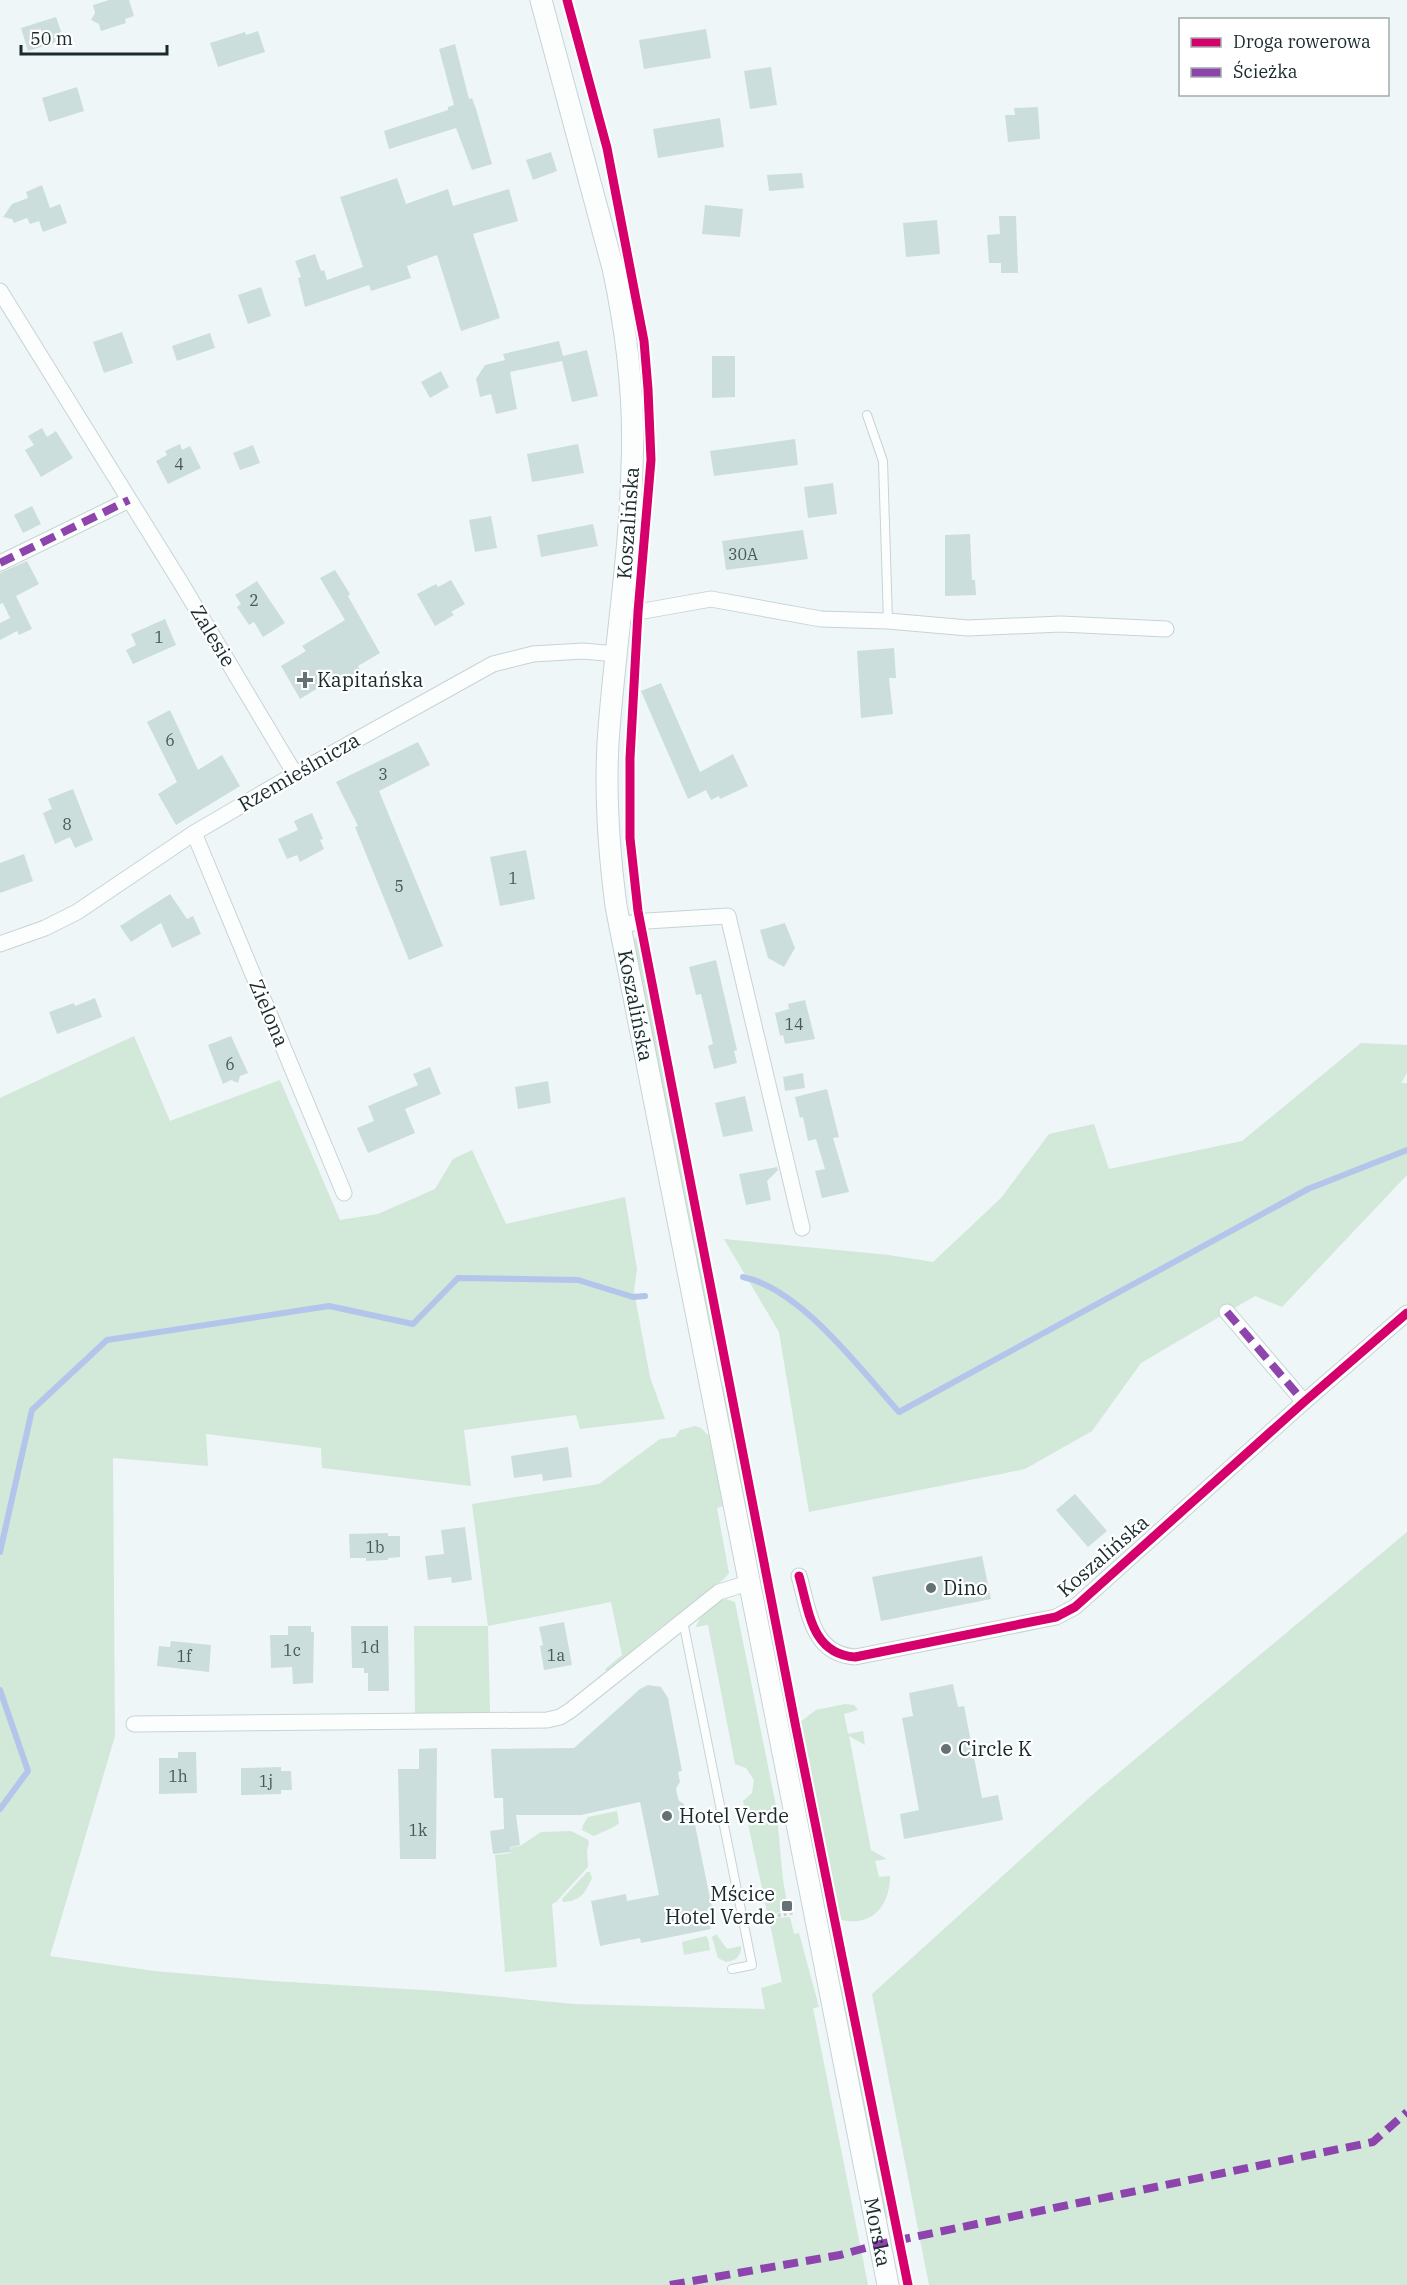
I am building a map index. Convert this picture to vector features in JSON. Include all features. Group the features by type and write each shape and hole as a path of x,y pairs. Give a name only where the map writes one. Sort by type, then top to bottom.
{"main road":[{"name":"Koszalińska","path":"541,0 607,243 622,312 628,358 633,467 608,744 607,796 609,852 619,925 833,2006"},
{"name":"Morska","path":"833,2006 888,2285"}],"street":[{"name":"Zalesie","path":"0,291 295,774"},
{"path":"0,562 129,500"},
{"path":"621,611 638,612 711,599 821,619 888,621 968,628 1061,624 1166,629"},
{"name":"Rzemieślnicza","path":"0,944 45,928 77,912 194,832 493,663 533,654 583,651 616,654"},
{"name":"Zielona","path":"194,832 344,1193"},
{"path":"619,925 728,916 802,1228"},
{"path":"1227,1312 1304,1402"},
{"name":"Koszalińska","path":"799,1576 814,1630 831,1650 843,1656 855,1657 1056,1617 1075,1607 1407,1313"},
{"path":"134,1724 547,1720 560,1717 571,1710 719,1592 748,1583"}],"lane":[{"path":"867,416 883,461 888,621"},
{"path":"682,1620 752,1965 732,1969"}],"path":[{"path":"766,1918 795,1912"}],"green space":[{"path":"638,935 716,1328 710,1329 633,941"},
{"path":"134,1036 170,1121 280,1080 340,1220 378,1214 435,1189 453,1159 472,1150 506,1224 625,1197 637,1269 634,1291 650,1377 665,1419 580,1429 576,1415 464,1430 471,1486 322,1468 321,1448 206,1434 208,1466 113,1458 115,1736 50,1956 154,1971 439,1991 574,2004 765,2009 761,1988 782,1982 769,1919 790,1917 794,1934 799,1933 819,2007 813,2008 868,2285 0,2285 0,1098"},
{"path":"1361,1043 1407,1045 1407,1073 1401,1083 1407,1083 1407,1175 1282,1307 1255,1296 1141,1363 1092,1431 1025,1469 809,1512 779,1332 724,1239 889,1255 933,1262 1001,1198 1049,1134 1094,1124 1109,1169 1242,1141"},
{"path":"726,1385 750,1507 744,1508 721,1386"},
{"path":"695,1426 701,1428 709,1436 723,1506 717,1508 729,1573 724,1579 648,1637 608,1672 605,1669 622,1655 611,1602 488,1626 472,1504 599,1484 660,1439 675,1437 680,1430"},
{"path":"753,1520 761,1563 753,1552 747,1521"},
{"path":"1407,1532 1407,2285 929,2285 872,1994 1091,1796"},
{"path":"726,1599 735,1602 776,1806 788,1909 768,1916 743,1801 752,1793 754,1780 746,1768 735,1764 708,1625 696,1627 707,1610"},
{"path":"769,1601 785,1681 775,1663 767,1632"},
{"path":"414,1626 488,1626 490,1713 415,1715"},
{"path":"845,1704 854,1705 858,1710 844,1714 848,1734 863,1731 865,1745 849,1736 871,1850 887,1859 875,1861 879,1877 890,1876 887,1897 882,1905 876,1913 860,1921 838,1919 800,1722 816,1710"},
{"path":"794,1733 830,1910 822,1899 792,1747"},
{"path":"617,1811 619,1823 615,1826 594,1836 582,1830 588,1817"},
{"path":"571,1831 589,1842 588,1867 552,1904 557,1967 505,1972 495,1855 511,1853 511,1847 520,1846 541,1832"},
{"path":"587,1872 590,1872 592,1878 584,1892 574,1900 563,1902 562,1899"},
{"path":"716,1934 727,1949 741,1946 737,1957 726,1962 718,1958 712,1937"},
{"path":"706,1936 710,1950 684,1955 682,1942"},
{"path":"842,1970 891,2220 886,2218 841,1993"}],"building":[{"path":"109,0 129,0 134,16 125,19 126,23 101,31 99,24 91,20 95,13 93,5"},
{"path":"56,17 64,40 28,51 21,28"},
{"path":"706,29 711,58 644,69 639,40"},
{"path":"258,31 265,52 218,67 210,43 245,32 246,35"},
{"path":"455,44 469,99 472,98 476,109 492,164 472,170 456,128 389,149 384,131 448,110 448,107 454,105 439,49"},
{"path":"771,67 777,105 750,109 744,71"},
{"path":"77,87 84,111 49,122 42,98"},
{"path":"1038,107 1040,139 1008,142 1005,115 1015,115 1014,108"},
{"path":"720,118 724,147 658,158 653,129"},
{"path":"551,152 557,171 533,180 526,160"},
{"path":"802,173 804,188 769,191 767,175"},
{"path":"397,178 406,204 448,189 453,206 509,189 518,221 473,234 500,318 461,331 437,255 407,266 411,278 371,291 369,285 305,307 298,278 301,277 295,261 315,254 327,280 363,267 340,197"},
{"path":"42,185 50,208 60,204 67,223 43,232 39,221 30,224 27,218 14,223 12,219 3,217 12,204 28,198 26,192"},
{"path":"705,205 743,209 740,237 702,234"},
{"path":"999,216 1016,216 1018,273 1001,273 1001,263 989,263 987,235 1000,234"},
{"path":"937,220 940,254 906,257 903,223"},
{"path":"261,287 271,316 248,324 238,295"},
{"path":"122,332 133,363 104,373 93,342"},
{"path":"210,333 215,348 177,361 172,346"},
{"path":"559,341 563,356 587,350 598,396 572,402 562,361 510,372 517,409 496,414 491,394 480,397 476,379 485,365 505,360 503,354"},
{"path":"712,356 735,356 735,397 712,398"},
{"path":"441,371 449,387 430,398 421,382"},
{"path":"42,428 47,437 56,431 73,458 41,477 25,450 34,445 28,436"},
{"path":"795,439 798,465 714,476 710,451"},
{"path":"180,444 182,450 190,446 201,468 168,484 156,461 167,455 165,451"},
{"path":"578,444 584,473 532,482 527,454"},
{"path":"253,445 260,463 240,470 233,453"},
{"path":"833,483 837,514 808,518 804,487"},
{"path":"32,506 41,524 23,533 14,515"},
{"path":"491,516 497,548 475,552 469,520"},
{"path":"593,524 598,546 541,557 537,535"},
{"path":"803,530 808,559 726,570 722,541"},
{"path":"970,534 972,580 975,580 976,595 945,596 945,535"},
{"path":"27,561 39,584 16,596 32,629 19,635 17,631 0,640 0,623 10,618 3,603 0,604 0,573"},
{"path":"335,570 380,653 358,666 360,670 331,687 328,682 300,699 281,666 306,651 302,646 345,620 320,578"},
{"path":"451,580 465,604 451,612 454,615 435,626 417,594 436,584 438,587"},
{"path":"257,581 285,623 263,637 254,622 249,625 237,607 241,604 235,595"},
{"path":"165,619 176,645 133,664 126,650 136,645 131,634"},
{"path":"894,648 896,678 889,678 893,714 861,718 857,651"},
{"path":"661,683 700,772 733,754 748,786 720,799 719,796 711,800 706,790 688,799 641,691"},
{"path":"170,710 198,770 222,755 240,786 176,825 158,794 177,782 147,722"},
{"path":"418,742 430,765 379,791 443,946 409,960 355,827 358,826 336,782"},
{"path":"73,789 93,840 75,848 70,837 55,844 43,813 52,809 48,799"},
{"path":"312,813 323,839 320,840 324,849 300,862 297,855 287,859 278,839 298,830 294,821"},
{"path":"526,850 535,899 500,906 490,857"},
{"path":"24,854 33,881 0,893 0,863"},
{"path":"170,894 187,919 193,916 201,934 172,948 161,923 131,942 120,926"},
{"path":"785,923 795,948 784,967 768,958 760,930"},
{"path":"716,960 737,1050 734,1051 737,1063 714,1069 708,1046 713,1044 701,994 696,995 689,967"},
{"path":"95,998 102,1017 57,1034 49,1012 74,1003 75,1006"},
{"path":"805,1000 815,1039 785,1044 783,1035 780,1036 775,1013 789,1009 788,1004"},
{"path":"231,1036 248,1073 240,1076 238,1083 231,1080 223,1084 208,1045"},
{"path":"430,1067 441,1094 405,1109 415,1133 368,1153 357,1128 374,1121 368,1106 418,1085 413,1074"},
{"path":"803,1073 805,1088 785,1091 783,1077"},
{"path":"548,1081 551,1103 518,1109 515,1087"},
{"path":"827,1089 839,1137 833,1138 849,1192 822,1198 815,1171 825,1169 816,1139 808,1141 803,1117 800,1118 795,1097"},
{"path":"745,1096 753,1131 723,1137 715,1103"},
{"path":"777,1167 778,1170 767,1181 771,1200 746,1205 739,1174"},
{"path":"568,1447 572,1477 543,1481 542,1474 514,1478 511,1456"},
{"path":"1075,1494 1107,1531 1088,1547 1056,1510"},
{"path":"465,1527 472,1580 452,1583 451,1577 428,1580 425,1556 444,1554 441,1530"},
{"path":"388,1533 388,1536 400,1536 400,1557 366,1561 366,1558 350,1558 349,1534"},
{"name":"Dino","path":"982,1556 991,1599 881,1621 872,1577"},
{"path":"564,1622 572,1665 544,1670 540,1646 543,1645 539,1627"},
{"path":"288,1626 311,1626 311,1632 314,1632 313,1683 293,1684 292,1667 271,1668 270,1635 288,1635"},
{"path":"351,1626 388,1626 389,1691 368,1691 368,1673 364,1673 364,1668 352,1668"},
{"path":"171,1641 211,1645 209,1672 157,1666 159,1646 170,1647"},
{"path":"953,1684 958,1707 964,1706 982,1798 998,1795 1003,1820 904,1839 900,1814 919,1810 902,1718 913,1716 909,1693"},
{"name":"Hotel Verde","path":"648,1685 661,1687 668,1698 682,1771 678,1772 680,1782 676,1788 677,1794 679,1801 684,1804 686,1817 693,1815 712,1908 707,1909 711,1929 641,1943 640,1938 600,1946 591,1901 626,1894 627,1901 659,1895 640,1802 581,1815 516,1815 520,1845 510,1847 511,1852 493,1854 490,1831 504,1829 503,1798 494,1798 491,1749 574,1748 640,1689"},
{"path":"437,1748 436,1859 400,1859 398,1769 419,1769 419,1749"},
{"path":"178,1752 196,1752 197,1793 159,1794 159,1758 178,1758"},
{"path":"281,1767 281,1771 291,1771 292,1790 281,1790 281,1794 241,1795 241,1768"}],"waterway":[{"path":"743,1277 765,1284 807,1313 828,1332 899,1412 1308,1189 1407,1150"},
{"path":"0,1552 32,1410 107,1340 329,1306 413,1324 458,1278 578,1280 633,1297 645,1296"},
{"path":"0,1690 28,1771 0,1809"}],"marked path":[{"path":"0,563 129,500"},
{"path":"1227,1312 1304,1402"},
{"path":"670,2285 840,2255 880,2244 1373,2142 1407,2112"}],"cycle path":[{"path":"567,0 607,148 644,341 648,389 651,460 638,612 630,758 630,838 638,911 796,1728 908,2285"},
{"path":"799,1576 814,1628 821,1639 829,1648 840,1654 855,1657 1056,1617 1075,1607 1407,1313"}],"place":[{"name":"Kapitańska","path":"305,680"},
{"name":"Dino","path":"931,1588"},
{"name":"Circle K","path":"946,1749"},
{"name":"Hotel Verde","path":"667,1816"},
{"name":"Mścice Hotel Verde","path":"787,1906"}]}
